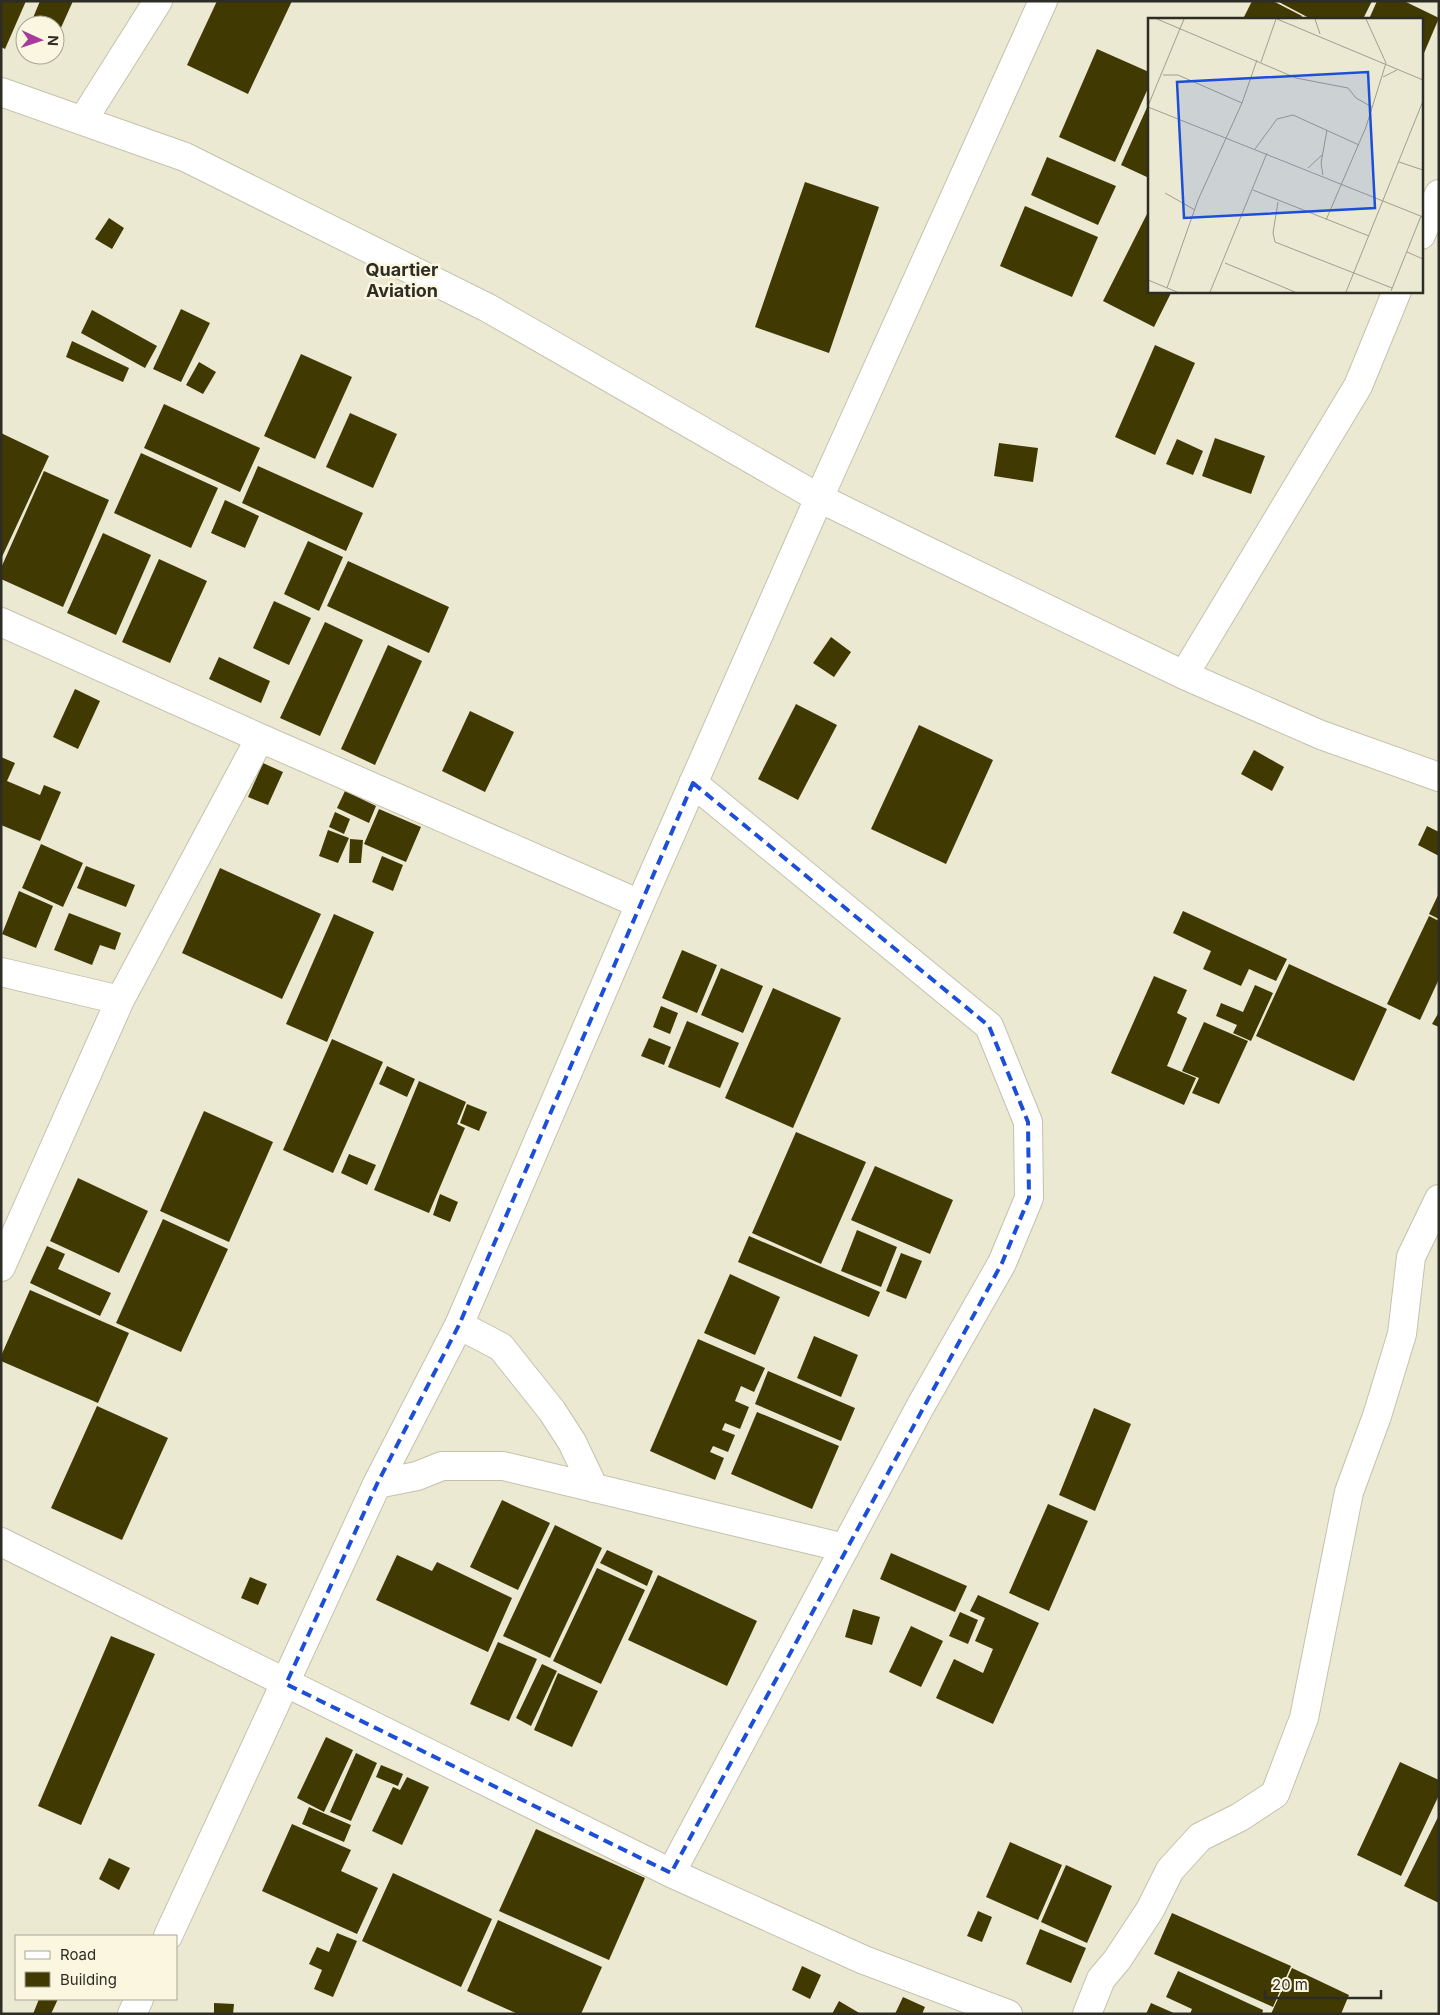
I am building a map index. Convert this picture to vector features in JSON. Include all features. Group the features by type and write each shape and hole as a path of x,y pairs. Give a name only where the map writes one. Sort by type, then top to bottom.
{"street":[{"path":"83,120 158,1"},
{"path":"168,1935 377,1484 459,1326 640,904 819,498 1043,1"},
{"path":"1,92 185,157 488,308 819,498 1184,675 1321,735 1439,777"},
{"path":"1422,233 1439,194"},
{"path":"1184,675 1358,386 1398,292"},
{"path":"1,622 260,738 640,904"},
{"path":"1,1267 120,1000 260,738"},
{"path":"671,1873 920,1408 1002,1263 1029,1198 1028,1122 989,1026 694,783"},
{"path":"1,972 120,1000"},
{"path":"1086,2014 1101,1979 1117,1960 1150,1910 1170,1870 1200,1837 1240,1817 1275,1794 1304,1718 1349,1492 1377,1416 1402,1334 1411,1257 1439,1199"},
{"path":"459,1326 501,1347 552,1411 572,1442 594,1488"},
{"path":"377,1484 417,1476 442,1466 503,1466 845,1548"},
{"path":"1,1542 671,1873 864,1960 1008,2014"},
{"path":"132,2014 139,2000"}],"highlighted area":[{"path":"693,783 989,1026 1028,1122 1029,1198 1002,1263 671,1873 286,1684 377,1484 459,1325"}],"building":[{"path":"1,1 26,1 20,15 15,15 15,26 5,49 1,47"},
{"path":"40,1 73,1 65,19 65,15 34,15"},
{"path":"217,1 292,1 248,94 187,65"},
{"path":"1252,1 1273,1 1302,16 1301,18 1244,18"},
{"path":"1277,1 1372,1 1364,18 1309,18"},
{"path":"1377,1 1404,1 1439,18 1422,58 1422,18 1369,18"},
{"path":"1097,49 1148,72 1148,88 1115,162 1059,137"},
{"path":"1148,105 1148,178 1121,165"},
{"path":"1047,157 1116,186 1098,225 1031,195"},
{"path":"805,182 879,207 829,353 755,327"},
{"path":"1025,206 1098,237 1072,297 1000,266"},
{"path":"1148,212 1148,292 1172,292 1154,327 1103,301"},
{"path":"109,218 124,228 112,249 95,239"},
{"path":"181,309 210,323 181,382 153,369"},
{"path":"92,310 157,346 145,368 81,333"},
{"path":"72,341 129,368 123,382 66,357"},
{"path":"1155,345 1195,363 1155,455 1115,437"},
{"path":"301,354 352,377 315,459 264,436"},
{"path":"199,362 216,372 203,394 186,385"},
{"path":"164,404 260,448 240,492 144,448"},
{"path":"350,413 397,434 373,488 326,467"},
{"path":"1,433 49,456 1,559"},
{"path":"1215,438 1265,456 1251,494 1202,476"},
{"path":"1177,439 1203,451 1193,475 1166,464"},
{"path":"999,443 1038,448 1033,482 994,476"},
{"path":"141,453 218,488 191,548 114,513"},
{"path":"258,466 363,513 346,551 242,503"},
{"path":"44,471 109,500 63,607 1,579 1,568"},
{"path":"225,500 259,516 245,548 211,533"},
{"path":"103,533 151,555 116,635 67,613"},
{"path":"308,541 343,557 319,611 284,594"},
{"path":"159,559 207,581 170,663 122,642"},
{"path":"348,561 449,607 429,653 327,606"},
{"path":"274,601 311,618 289,665 253,648"},
{"path":"325,622 363,640 320,736 280,718"},
{"path":"831,637 851,652 834,677 813,663"},
{"path":"388,645 422,661 375,765 341,749"},
{"path":"219,657 270,681 261,703 209,679"},
{"path":"75,689 100,701 78,749 53,737"},
{"path":"796,704 837,725 798,800 758,779"},
{"path":"470,711 514,732 485,792 442,771"},
{"path":"919,725 993,760 946,864 871,829"},
{"path":"1254,750 1284,767 1272,791 1241,774"},
{"path":"1,757 15,763 7,781 40,795 44,785 61,792 40,841 1,825"},
{"path":"263,763 283,772 268,805 248,797"},
{"path":"345,791 376,806 369,823 337,808"},
{"path":"379,809 421,827 406,862 364,844"},
{"path":"335,812 350,819 344,834 329,827"},
{"path":"1427,826 1439,832 1439,856 1418,845"},
{"path":"328,830 349,838 338,863 319,856"},
{"path":"350,839 363,840 361,863 349,863"},
{"path":"41,844 83,863 63,907 22,888"},
{"path":"382,856 403,865 393,891 372,882"},
{"path":"86,866 135,885 126,907 77,888"},
{"path":"220,868 321,914 282,999 182,953"},
{"path":"19,891 53,906 36,948 2,934"},
{"path":"1439,893 1439,919 1429,914"},
{"path":"1183,911 1287,959 1276,981 1249,969 1241,986 1203,969 1211,951 1173,933"},
{"path":"69,913 121,933 115,950 100,945 92,965 54,950"},
{"path":"334,914 374,932 327,1042 286,1024"},
{"path":"1429,916 1439,921 1439,979 1420,1020 1387,1004"},
{"path":"682,950 717,965 697,1013 662,998"},
{"path":"1289,964 1387,1009 1354,1081 1256,1036"},
{"path":"721,968 763,986 743,1033 701,1015"},
{"path":"1154,976 1187,990 1177,1013 1187,1018 1167,1066 1196,1078 1184,1105 1111,1073"},
{"path":"1255,985 1273,993 1251,1041 1233,1033 1237,1025 1216,1016 1221,1003 1243,1012"},
{"path":"773,988 841,1018 793,1128 725,1098"},
{"path":"661,1006 678,1013 670,1034 653,1027"},
{"path":"1439,1012 1439,1027 1432,1024"},
{"path":"687,1021 739,1043 720,1088 668,1067"},
{"path":"1204,1022 1248,1041 1219,1104 1192,1093 1199,1078 1182,1071"},
{"path":"649,1038 671,1047 664,1065 641,1056"},
{"path":"332,1039 383,1062 333,1173 283,1150"},
{"path":"387,1066 415,1079 407,1097 379,1084"},
{"path":"419,1081 466,1102 457,1124 465,1128 429,1213 374,1190"},
{"path":"467,1104 487,1112 479,1131 460,1123"},
{"path":"204,1111 273,1142 229,1242 160,1211"},
{"path":"796,1132 866,1162 821,1264 752,1233"},
{"path":"349,1154 376,1165 367,1185 341,1173"},
{"path":"875,1166 953,1200 930,1254 851,1220"},
{"path":"78,1178 148,1211 119,1273 50,1241"},
{"path":"440,1194 458,1202 450,1222 433,1215"},
{"path":"163,1219 228,1249 181,1352 116,1323"},
{"path":"857,1230 897,1247 881,1287 841,1271"},
{"path":"749,1236 880,1292 869,1317 738,1262"},
{"path":"47,1246 65,1254 58,1269 111,1293 100,1316 30,1283"},
{"path":"901,1253 922,1261 906,1299 886,1291"},
{"path":"730,1274 780,1297 755,1355 704,1333"},
{"path":"30,1290 129,1333 98,1403 1,1361 1,1356"},
{"path":"814,1336 858,1355 841,1397 797,1378"},
{"path":"698,1339 765,1368 754,1392 741,1386 735,1401 749,1407 740,1429 725,1423 722,1430 735,1435 728,1452 713,1446 710,1452 724,1458 715,1480 650,1451"},
{"path":"768,1371 855,1408 841,1441 755,1404"},
{"path":"97,1406 168,1438 122,1540 51,1508"},
{"path":"1094,1408 1131,1424 1095,1511 1059,1495"},
{"path":"757,1412 839,1446 812,1509 731,1474"},
{"path":"502,1500 550,1523 518,1590 470,1567"},
{"path":"1048,1504 1088,1521 1049,1611 1009,1593"},
{"path":"555,1525 602,1548 550,1658 503,1636"},
{"path":"607,1550 653,1571 647,1586 600,1563"},
{"path":"891,1553 967,1586 955,1612 880,1579"},
{"path":"397,1555 432,1571 437,1562 512,1598 488,1652 376,1600"},
{"path":"597,1568 645,1590 601,1684 553,1661"},
{"path":"658,1575 757,1621 727,1686 628,1640"},
{"path":"250,1577 267,1584 258,1605 241,1598"},
{"path":"978,1595 1039,1623 993,1724 936,1698 954,1659 983,1673 993,1649 975,1641 985,1618 970,1611"},
{"path":"853,1609 880,1617 872,1645 845,1637"},
{"path":"960,1612 978,1620 968,1644 949,1636"},
{"path":"911,1626 943,1641 921,1687 889,1672"},
{"path":"111,1636 155,1654 81,1825 38,1806"},
{"path":"498,1642 537,1659 509,1721 470,1704"},
{"path":"542,1664 557,1671 531,1726 516,1718"},
{"path":"558,1673 598,1691 572,1747 534,1730"},
{"path":"326,1737 353,1750 324,1812 297,1798"},
{"path":"356,1753 377,1763 351,1821 330,1812"},
{"path":"1400,1762 1439,1780 1439,1795 1401,1876 1357,1855"},
{"path":"381,1765 403,1774 398,1786 376,1777"},
{"path":"407,1777 429,1787 402,1845 372,1831 393,1787 400,1790"},
{"path":"309,1807 351,1825 344,1842 302,1824"},
{"path":"1439,1815 1439,1903 1404,1886"},
{"path":"292,1824 351,1850 341,1871 378,1888 357,1934 262,1891"},
{"path":"536,1829 645,1878 609,1960 499,1911"},
{"path":"1010,1842 1062,1865 1038,1920 986,1897"},
{"path":"109,1858 130,1868 119,1890 99,1879"},
{"path":"1066,1865 1112,1886 1087,1943 1041,1922"},
{"path":"393,1873 492,1919 461,1987 362,1941"},
{"path":"978,1911 992,1917 982,1942 967,1936"},
{"path":"1172,1913 1291,1966 1273,2007 1154,1954"},
{"path":"498,1920 602,1967 581,2014 518,2014 467,1991"},
{"path":"1040,1929 1086,1948 1071,1983 1026,1964"},
{"path":"337,1933 357,1941 333,1997 314,1989 322,1970 309,1964 317,1947 329,1952"},
{"path":"802,1966 821,1975 810,1999 792,1990"},
{"path":"1292,1968 1349,1995 1341,2014 1271,2014"},
{"path":"1178,1971 1263,2010 1262,2014 1190,2014 1192,2009 1166,1997"},
{"path":"903,1997 925,2007 922,2014 895,2014"},
{"path":"39,2000 58,2000 51,2014 33,2014"},
{"path":"839,2001 861,2014 832,2014"},
{"path":"214,2003 234,2004 233,2014 214,2014"},
{"path":"1151,2003 1176,2014 1146,2014"}],"district":[{"name":"Quartier Aviation","path":"402,279"}]}
